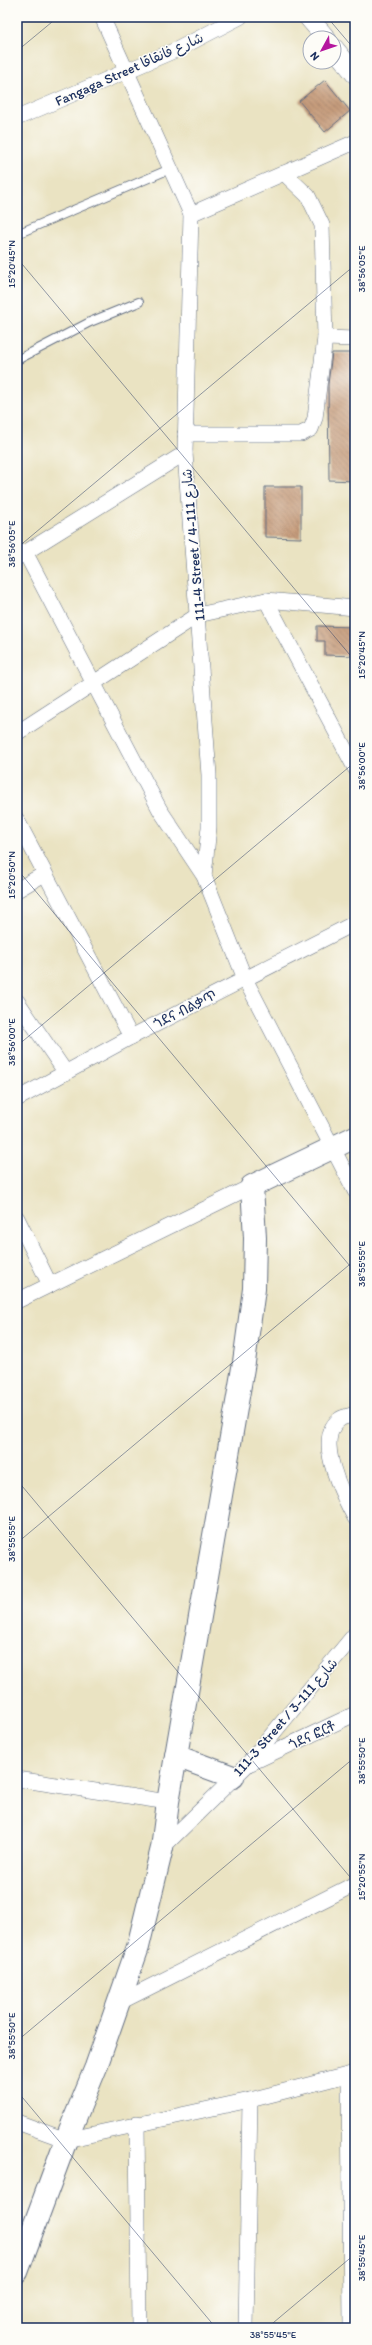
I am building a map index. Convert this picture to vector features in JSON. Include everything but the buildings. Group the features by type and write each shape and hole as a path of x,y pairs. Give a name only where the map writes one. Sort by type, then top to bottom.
{"main road":[{"path":"19,2261 120,2002 138,1947 162,1848 168,1802 244,1362 254,1289 255,1238 252,1186 355,1137"},
{"path":"176,1756 240,1771"}],"street":[{"path":"102,17 191,214 355,142"},
{"name":"Fangaga Street شارع فانقاقا","path":"17,118 178,49 240,17"},
{"path":"308,17 319,30"},
{"path":"342,58 355,74"},
{"path":"185,434 301,434 310,429 315,418 325,338 322,225 308,196 284,173"},
{"name":"111-4 Street / شارع 111-4","path":"191,214 185,452 209,775 209,827 204,876"},
{"path":"325,338 355,339"},
{"path":"185,452 21,554 94,682 160,810 181,844 204,876 245,979 355,1191"},
{"path":"266,600 355,768"},
{"path":"17,733 198,615 266,600 355,608"},
{"path":"17,820 44,874 131,1037"},
{"path":"17,890 44,874"},
{"name":"ጎደና ብልቃጥ","path":"17,1098 131,1037 355,923"},
{"path":"17,1001 66,1073"},
{"path":"17,1301 252,1186"},
{"path":"17,1218 50,1285"},
{"path":"355,1414 340,1419 331,1430 329,1446 333,1468 355,1518"},
{"name":"111-3 Street / شارع 111-3","path":"162,1848 240,1771 355,1634"},
{"name":"ጎደና ፎርቶ","path":"240,1771 355,1714"},
{"path":"17,1779 168,1802"},
{"path":"120,2002 355,1884"},
{"path":"17,2122 66,2140 137,2123 250,2100 352,2074 351,2328"},
{"path":"246,2328 250,2100"},
{"path":"137,2123 139,2328"}],"lane":[{"path":"17,234 170,169"},
{"path":"17,360 90,322 139,302"}]}
